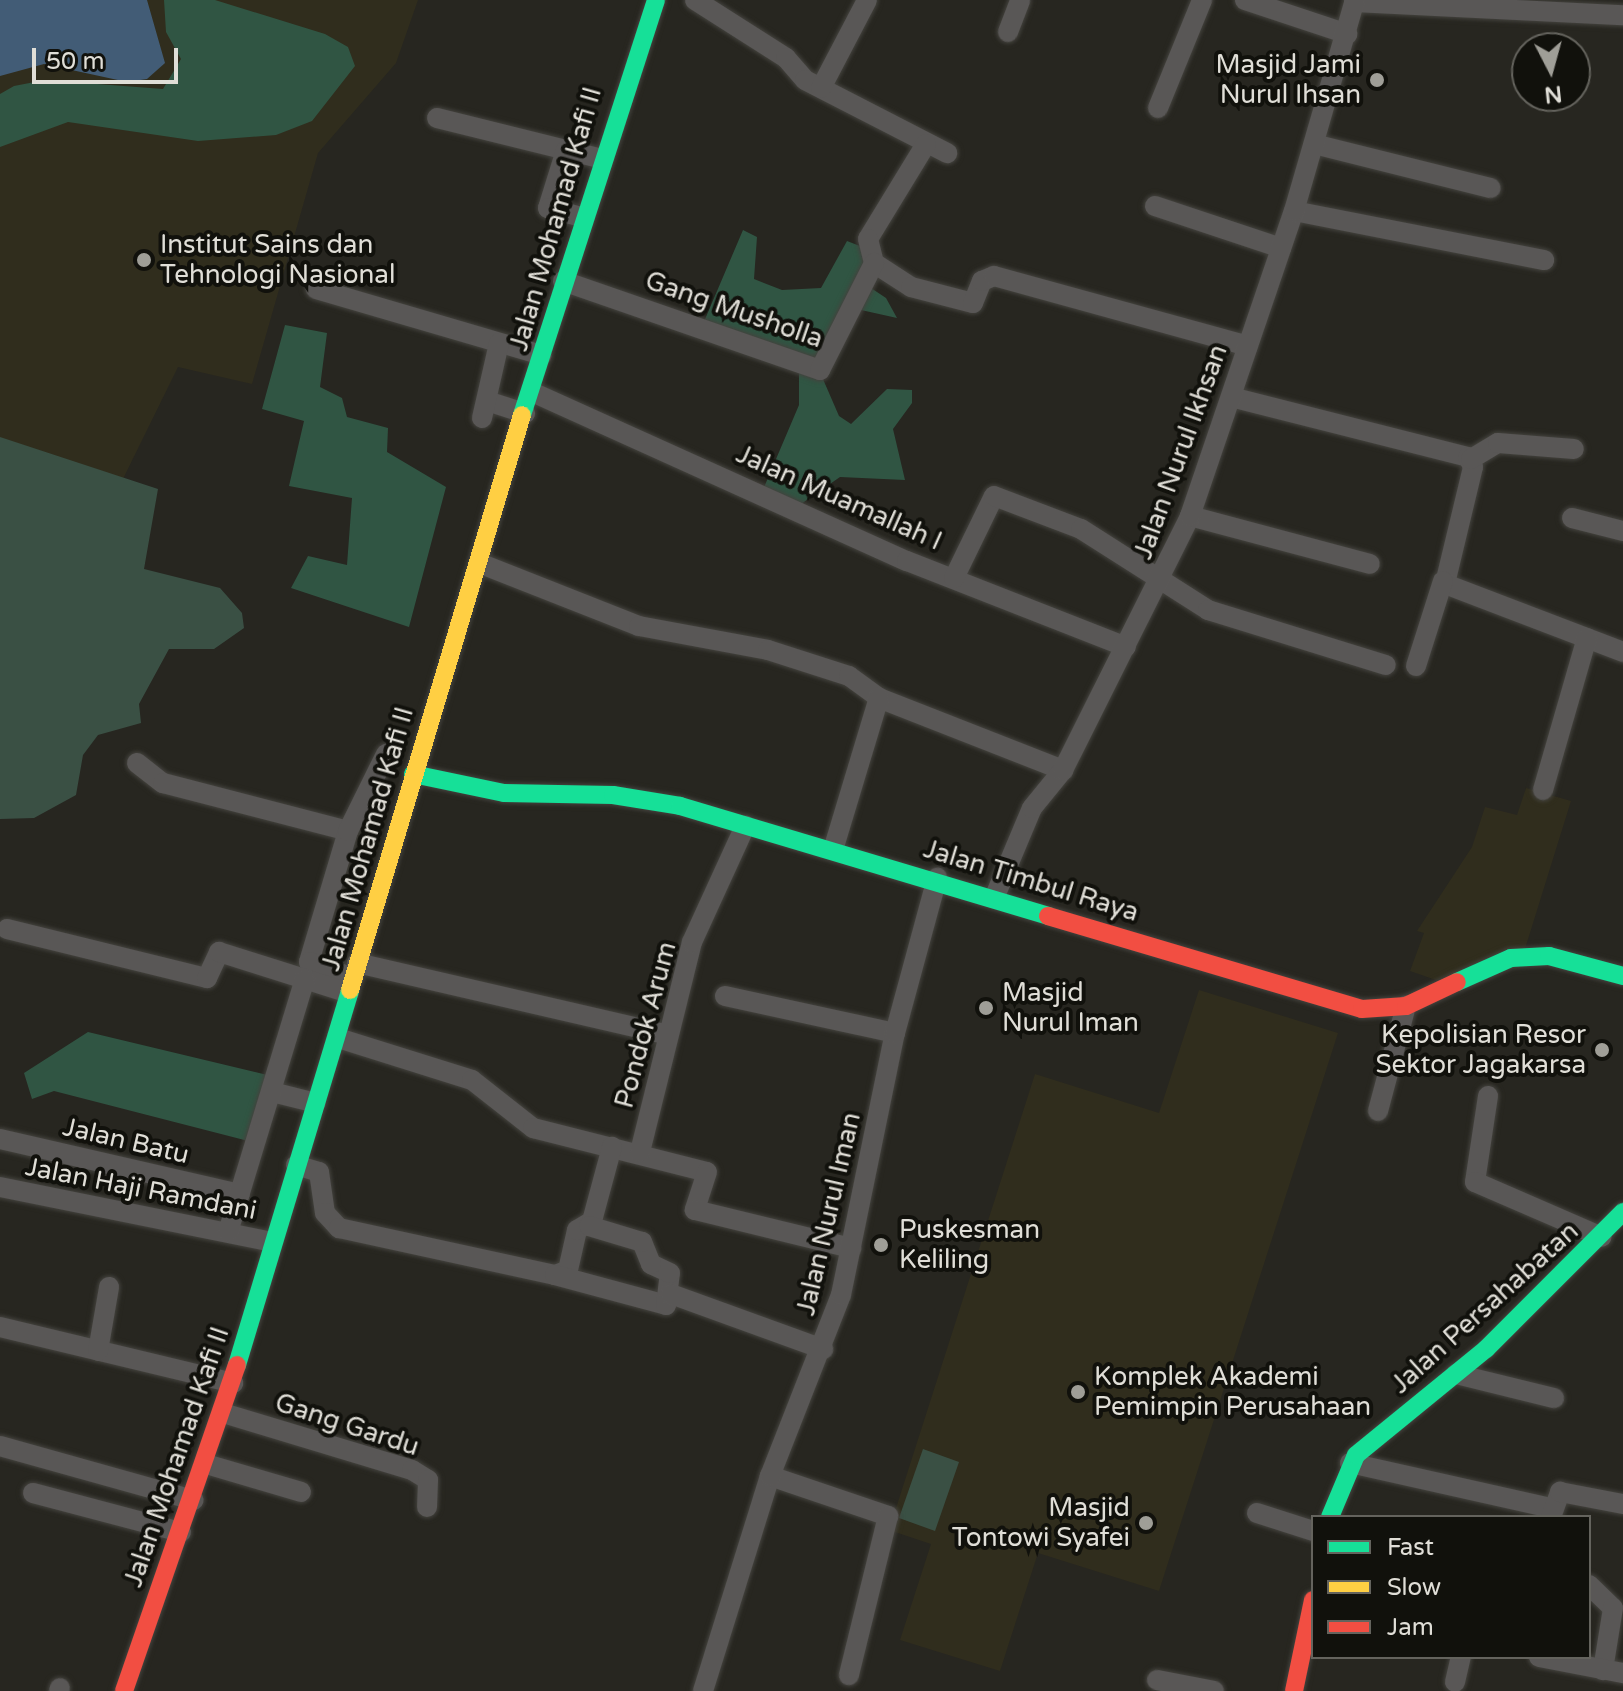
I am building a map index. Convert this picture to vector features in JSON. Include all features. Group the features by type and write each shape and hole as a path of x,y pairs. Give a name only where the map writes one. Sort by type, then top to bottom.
{"street":[{"name":"Jalan Mohamad Kafi II","path":"124,1691 168,1528 181,1496 206,1464 223,1413 227,1381 296,1165 293,1097 338,1038 349,976 479,563 520,411 532,392 538,354 563,281 571,213 582,158 656,0"},
{"path":"695,0 821,88 947,153"},
{"path":"821,88 867,0"},
{"path":"1008,32 1020,0"},
{"path":"1158,108 1202,0"},
{"path":"1245,0 1347,34"},
{"path":"1354,1 1623,15"},
{"name":"Jalan Nurul Ikhsan","path":"995,896 1032,808 1063,770 1159,585 1190,516 1294,211 1354,1"},
{"path":"437,118 582,158 548,208 571,213"},
{"path":"926,144 868,239 874,263 911,287 974,309 982,281 994,276 1248,346"},
{"path":"1314,144 1491,188"},
{"path":"1155,206 1281,248"},
{"path":"1294,211 1544,260"},
{"name":"Gang Musholla","path":"563,281 820,370 874,263"},
{"path":"316,289 538,354"},
{"path":"503,344 487,407 520,411"},
{"name":"Jalan Muamallah I","path":"532,392 954,578 1126,647"},
{"path":"1231,397 1471,459 1498,443 1574,449"},
{"path":"1416,666 1443,581 1471,459"},
{"path":"954,578 994,496 1081,529 1159,585 1208,610 1386,665"},
{"path":"1190,516 1370,564"},
{"path":"1572,518 1623,531"},
{"path":"479,563 639,626 768,650 849,676 879,698 1063,770"},
{"path":"1443,581 1623,652"},
{"path":"1543,790 1587,638"},
{"path":"833,850 879,698"},
{"path":"238,1234 240,1194 293,1097 311,976 348,831 386,754"},
{"path":"137,763 163,783 348,831"},
{"name":"Jalan Timbul Raya","path":"413,774 504,793 613,795 745,826 937,878 1269,985 1362,1009 1406,1006 1511,958 1549,956 1623,976"},
{"name":"Pondok Arum","path":"640,1152 692,942 745,826"},
{"name":"Jalan Nurul Iman","path":"707,1690 770,1476 823,1349 851,1248 895,1033 937,878"},
{"path":"7,929 207,978 219,952 311,976 349,976 668,1035"},
{"path":"311,976 349,976"},
{"path":"725,996 895,1033"},
{"path":"1378,1111 1406,1006"},
{"path":"338,1038 472,1080 533,1128 640,1152 707,1172 695,1210 851,1248"},
{"path":"1488,1096 1475,1182 1602,1237"},
{"name":"Jalan Batu","path":"0,1139 240,1194"},
{"path":"589,1226 612,1147"},
{"path":"296,1165 319,1172 326,1217 343,1230 555,1275 651,1307 666,1305 671,1294 670,1273 651,1264 642,1242 589,1226 577,1230 568,1270 555,1275"},
{"name":"Jalan Haji Ramdani","path":"0,1187 272,1242"},
{"name":"Jalan Persahabatan","path":"1331,1515 1350,1463 1456,1374 1602,1237 1623,1212"},
{"path":"98,1351 109,1287"},
{"path":"671,1294 823,1349"},
{"path":"0,1327 227,1381"},
{"path":"1456,1374 1554,1398"},
{"name":"Gang Gardu","path":"223,1413 412,1470 428,1480 427,1507"},
{"path":"0,1446 181,1496"},
{"path":"1350,1463 1551,1513 1560,1492 1623,1504"},
{"path":"206,1464 301,1492"},
{"path":"770,1476 888,1516 849,1675"},
{"path":"33,1493 168,1528"},
{"path":"1257,1513 1311,1530"},
{"path":"1550,1659 1613,1671 1613,1608 1591,1587"},
{"path":"1294,1691 1311,1610"},
{"path":"1455,1682 1461,1659"},
{"path":"1157,1680 1214,1691"}],"shaded area":[{"name":"Institut Sains dan Tehnologi Nasional","path":"0,0 418,0 396,63 318,153 252,384 178,367 120,485 0,443"},
{"path":"1526,788 1571,801 1519,968 1436,980 1410,971 1424,933 1417,931 1472,847 1485,807 1517,815"},
{"name":"Komplek Akademi Pemimpin Perusahaan","path":"1199,990 1338,1033 1159,1591 1038,1553 1000,1671 900,1640 931,1544 889,1530 1035,1074 1159,1113"}],"green space":[{"path":"164,0 215,0 325,34 348,47 355,66 312,121 276,135 198,141 68,122 0,147 0,94 14,86 45,80 163,89 181,59 166,32"},
{"path":"743,230 757,237 754,279 782,290 821,288 847,241 865,248 865,284 886,298 897,318 861,310 816,363 839,416 851,424 887,389 912,390 912,403 893,429 905,480 840,477 801,504 762,492 799,405 799,361 703,324"},
{"path":"285,325 327,333 320,387 342,398 347,417 388,428 387,452 446,487 409,627 291,588 308,556 347,565 352,498 289,486 304,421 262,409"},
{"path":"0,437 158,489 144,569 220,588 242,613 244,628 214,649 169,649 139,704 141,723 98,735 83,755 76,795 34,818 0,819"},
{"path":"88,1032 284,1079 264,1145 54,1091 32,1099 24,1073"},
{"path":"923,1449 959,1462 935,1531 899,1518"}],"water":[{"path":"0,0 147,0 165,63 147,79 127,82 44,64 0,76"}],"traffic: fast":[{"path":"522,415 656,0"},
{"path":"413,774 504,793 613,795 680,806 1048,916"},
{"path":"1457,982 1511,958 1549,956 1623,976"},
{"path":"237,1365 350,990"},
{"path":"1331,1515 1356,1455 1486,1349 1623,1212"}],"traffic: slow":[{"path":"350,990 522,415"}],"traffic: jam":[{"path":"1048,916 1362,1009 1406,1006 1457,982"},
{"path":"124,1691 237,1365"},
{"path":"1294,1691 1311,1610"}],"place":[{"name":"Masjid Jami Nurul Ihsan","path":"1377,80"},
{"name":"Institut Sains dan Tehnologi Nasional","path":"144,260"},
{"name":"Masjid Nurul Iman","path":"986,1008"},
{"name":"Kepolisian Resor Sektor Jagakarsa","path":"1602,1050"},
{"name":"Puskesman Keliling","path":"881,1245"},
{"name":"Komplek Akademi Pemimpin Perusahaan","path":"1078,1392"},
{"name":"Masjid Tontowi Syafei","path":"1146,1523"}]}
